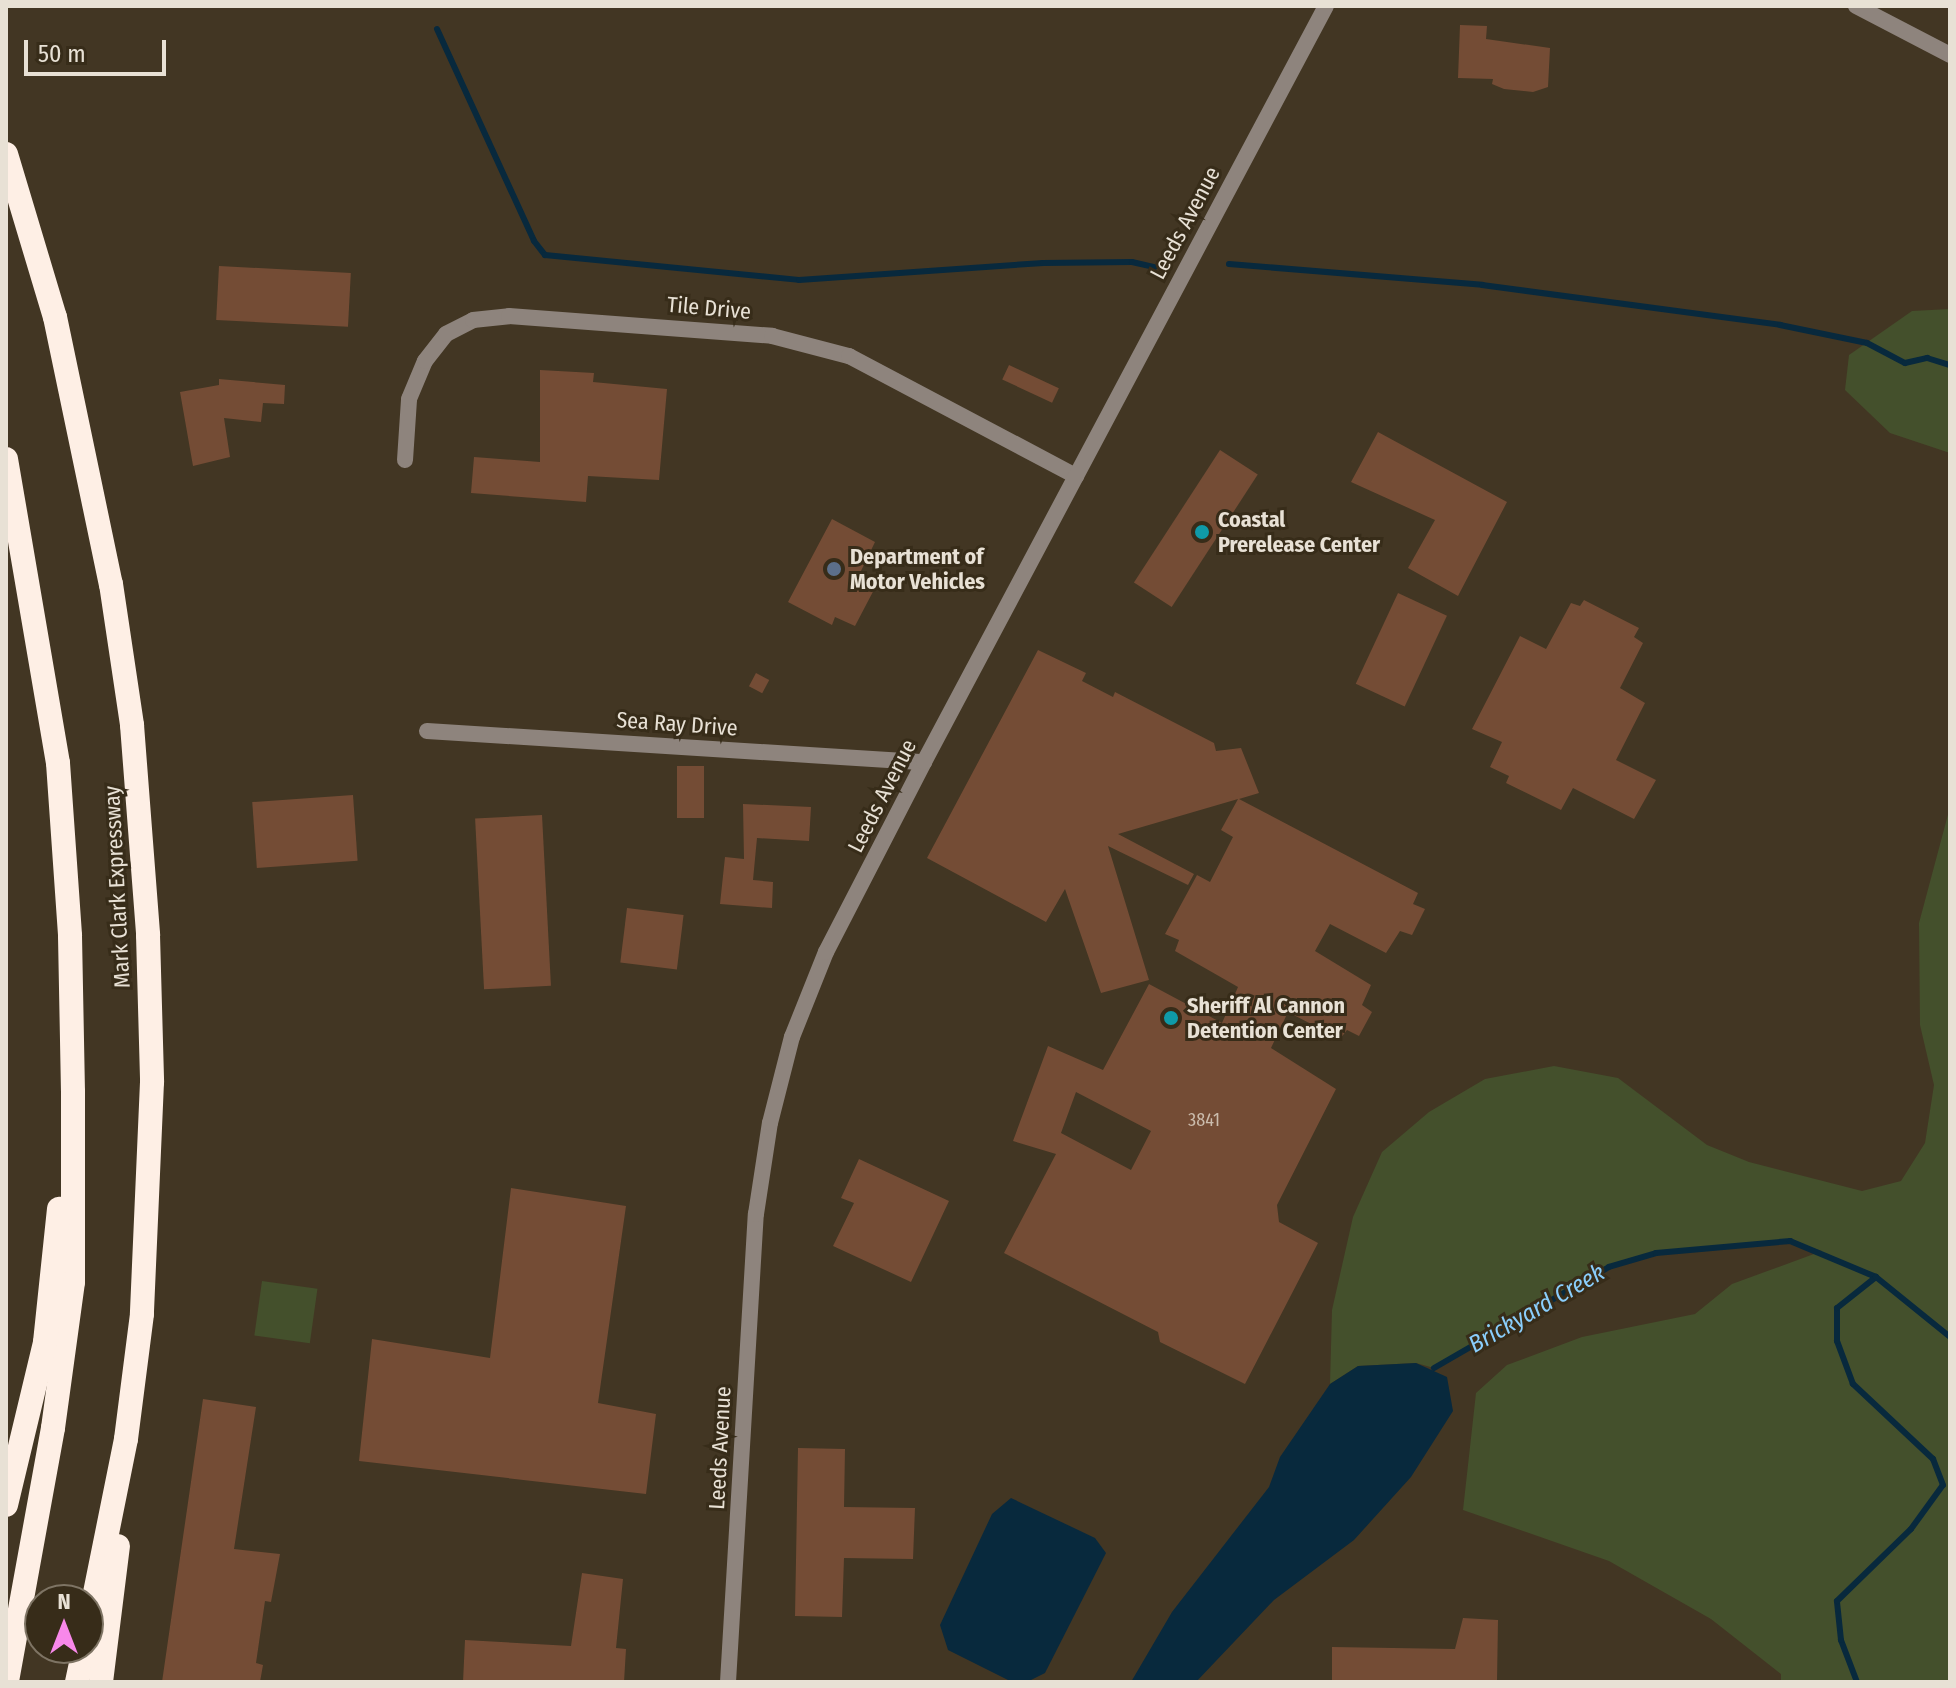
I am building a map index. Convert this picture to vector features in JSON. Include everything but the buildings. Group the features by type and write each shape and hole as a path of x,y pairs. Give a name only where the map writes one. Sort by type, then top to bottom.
{"highway":[{"name":"Mark Clark Expressway","path":"6,154 55,317 84,443 111,584 141,808 152,1082 149,1215 126,1439 97,1584"},
{"path":"6,459 58,763 70,936 73,1092 73,1282 53,1428 7,1682"},
{"path":"6,1505 45,1342 73,1092"},
{"path":"101,1682 126,1439"}],"street":[{"name":"Leeds Avenue","path":"728,1682 756,1214 770,1123 792,1037 826,952 924,762 1326,6"},
{"path":"1856,6 1950,55"},
{"name":"Tile Drive","path":"405,460 409,399 425,361 446,334 473,320 509,316 772,336 849,356 1076,476"},
{"name":"Sea Ray Drive","path":"427,731 924,762"}],"green space":[{"path":"1950,309 1950,453 1890,433 1845,390 1849,355 1912,311"},
{"path":"1950,807 1950,1682 1781,1682 1781,1674 1711,1619 1609,1561 1463,1510 1476,1393 1507,1365 1582,1337 1695,1314 1732,1284 1822,1251 1790,1241 1656,1253 1609,1267 1434,1368 1416,1363 1358,1366 1330,1384 1332,1310 1353,1217 1382,1152 1429,1112 1485,1079 1554,1066 1618,1078 1707,1145 1749,1162 1862,1191 1901,1181 1925,1143 1934,1085 1920,1025 1919,923"},
{"path":"262,1281 317,1289 310,1343 254,1335"}],"water":[{"path":"1416,1363 1447,1377 1453,1411 1411,1477 1354,1540 1274,1600 1196,1682 1131,1682 1172,1612 1269,1487 1280,1457 1330,1384 1358,1366"},
{"path":"1011,1498 1095,1538 1106,1553 1045,1673 1027,1682 1012,1682 948,1650 940,1625 992,1514"}],"waterway":[{"path":"437,29 534,241 545,255 799,280 1043,263 1132,262 1154,267"},
{"path":"1229,264 1482,285 1780,325 1867,343 1905,363 1927,358 1950,365"},
{"name":"Brickyard Creek","path":"1434,1368 1609,1267 1656,1253 1790,1241 1876,1277"},
{"path":"1857,1682 1841,1640 1837,1601 1911,1529 1943,1485 1933,1459 1853,1384 1837,1341 1837,1308 1876,1277 1950,1337"}],"place":[{"name":"Coastal Prerelease Center","path":"1202,532"},
{"name":"Department of Motor Vehicles","path":"834,569"},
{"name":"Sheriff Al Cannon Detention Center","path":"1171,1018"}]}
